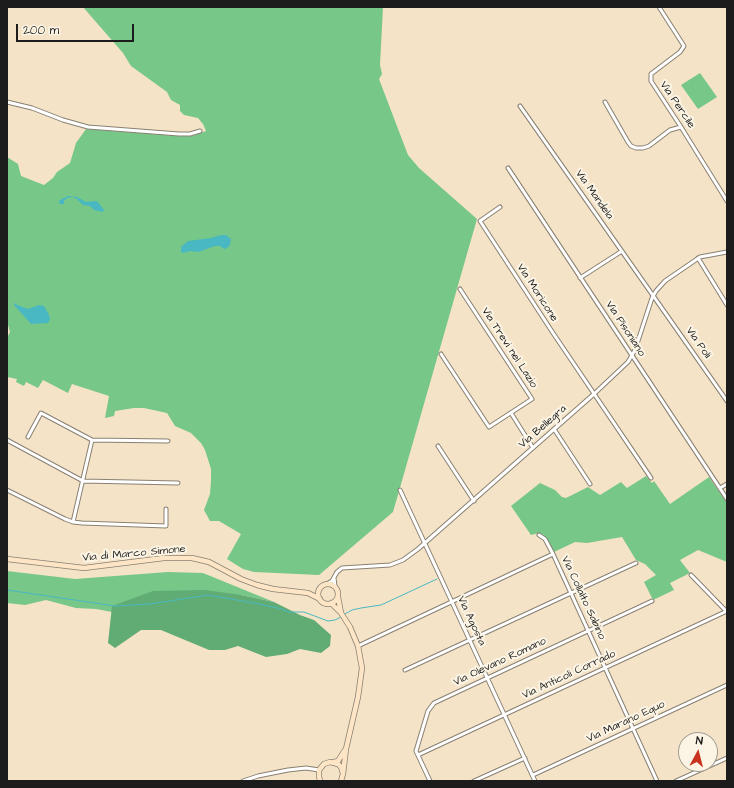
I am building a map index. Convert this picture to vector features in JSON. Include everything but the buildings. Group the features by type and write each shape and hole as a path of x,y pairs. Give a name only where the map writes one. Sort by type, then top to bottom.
{"street":[{"name":"Via Percile","path":"659,7 682,42 684,48 651,74 650,79 727,201"},
{"path":"7,102 32,108 63,120 88,127 179,134 190,134 200,131"},
{"path":"605,102 628,142 636,148 644,148 649,146 670,130 681,127"},
{"name":"Via Mandela","path":"520,106 654,295"},
{"name":"Via Pisoniano","path":"508,168 727,499"},
{"name":"Via Moricone","path":"500,208 480,221 594,394"},
{"path":"580,278 622,251"},
{"name":"Via Bellegra","path":"327,584 332,581 339,570 345,567 380,566 396,563 408,557 425,544 626,364 632,356 654,295 665,282 698,258 708,254 727,252"},
{"path":"698,258 727,304"},
{"name":"Via Trevi nel Lazio","path":"441,354 489,427 532,399 460,289"},
{"name":"Via Poli","path":"654,295 727,401"},
{"path":"594,394 651,478"},
{"path":"28,437 41,413 92,440 168,441"},
{"path":"511,413 533,448"},
{"path":"554,429 590,484"},
{"path":"7,440 83,481 178,483"},
{"path":"73,522 92,440"},
{"path":"438,446 474,501"},
{"path":"720,488 727,484"},
{"path":"7,490 73,522 166,526 166,510"},
{"name":"Via Agosta","path":"400,490 535,781"},
{"name":"Via Collalto Sabino","path":"539,535 545,539 553,554 657,781"},
{"path":"358,646 553,554"},
{"name":"Via di Marco Simone","path":"7,559 84,568 164,558 192,558 209,562 241,579 257,585 273,589 311,594 320,599"},
{"path":"405,670 636,563"},
{"path":"691,575 727,611"},
{"path":"334,576 341,613"},
{"path":"335,586 327,584 321,587 318,593 320,599 325,603 331,603 338,597"},
{"name":"Via di Marco Simone","path":"304,593 312,592 321,587"},
{"name":"Via Olevano Romano","path":"418,755 417,747 428,711 432,704 652,601"},
{"path":"331,603 346,619 358,646 362,668 341,781"},
{"name":"Via Anticoli Corrado","path":"418,755 727,611"},
{"name":"Via Marano Equo","path":"532,775 727,685"},
{"path":"320,781 319,770 324,764 338,761 346,749"},
{"path":"418,755 430,781"},
{"path":"474,781 524,758"},
{"path":"678,781 727,758"},
{"path":"334,762 341,766 343,774"},
{"path":"243,781 258,776 288,770 306,768 319,770"}],"green space":[{"path":"83,7 383,7 380,65 382,74 379,79 408,155 419,168 477,219 393,512 319,575 254,572 243,569 227,559 241,534 219,521 210,521 204,510 210,494 211,481 211,469 205,450 201,443 191,433 175,426 167,413 144,408 134,408 115,411 114,416 105,418 109,396 72,384 68,393 43,380 38,388 26,382 24,386 16,382 17,379 7,377 7,338 10,332 7,321 7,157 18,164 21,176 44,185 53,178 57,172 70,163 76,143 86,129 177,136 192,136 206,131 198,118 184,115 180,111 180,105 171,100 167,92 131,66 123,53"},
{"path":"700,73 717,97 698,109 681,85"},
{"path":"646,476 652,483 654,481 670,504 709,477 727,503 727,562 698,550 680,560 690,573 670,583 674,590 653,600 644,582 656,575 645,564 636,560 622,537 587,543 575,542 554,552 544,535 539,533 531,535 511,506 540,483 555,490 562,497 566,498 588,487 600,495 621,482 627,488"},
{"path":"7,571 75,579 168,572 203,573 274,602 241,595 112,612 96,609 76,608 46,600 25,605 7,603"},
{"path":"205,590 241,595 274,602 314,620 331,635 330,646 321,653 300,649 287,654 266,657 238,646 225,650 209,650 161,630 141,630 115,648 108,643 112,606 153,591"}],"water":[{"path":"68,196 77,197 86,202 97,201 104,210 103,212 94,210 90,206 83,205 73,197 67,198 64,201 64,204 60,204 60,200"},
{"path":"226,235 231,239 230,245 227,248 224,249 220,246 215,246 198,252 181,252 181,247 188,241"},
{"path":"15,303 28,309 39,305 44,306 50,319 48,323 31,324 15,306"}],"waterway":[{"path":"345,614 352,610 381,605 437,579"},
{"path":"7,590 115,606 150,604 208,595 254,603 282,609 288,612 304,612 328,621 341,617"}]}
